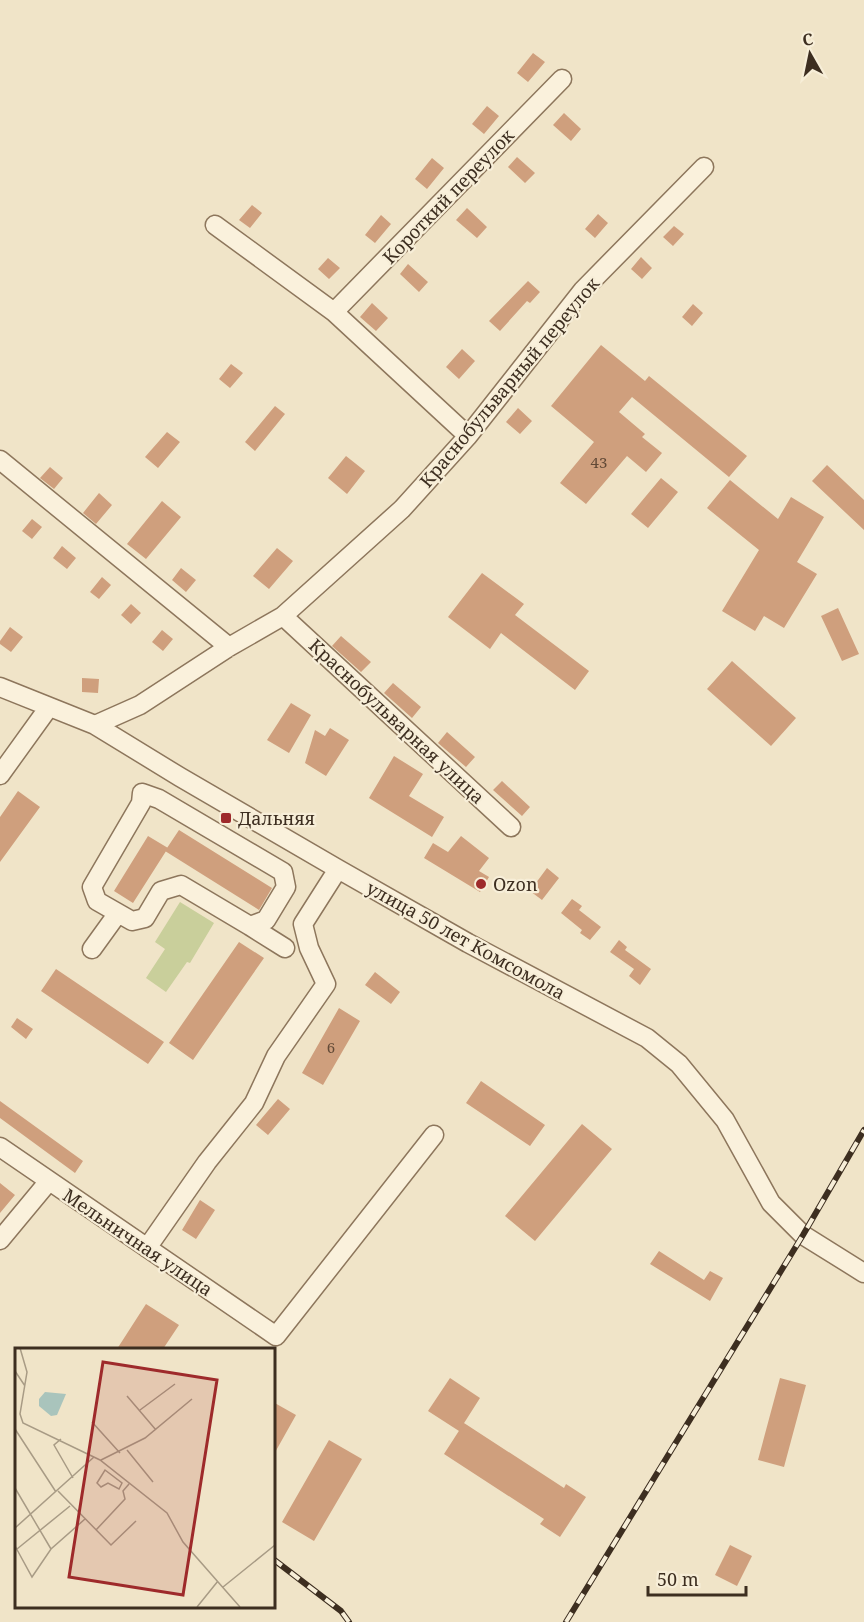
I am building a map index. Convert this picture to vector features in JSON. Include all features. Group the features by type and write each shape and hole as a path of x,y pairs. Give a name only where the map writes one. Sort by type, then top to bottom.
{"street":[{"name":"Короткий переулок","path":"334,312 562,79"},
{"name":"Краснобульварный переулок","path":"95,725 140,705 229,647 283,616 402,509 468,436 583,290 704,167"},
{"path":"215,225 334,312 468,436"},
{"path":"0,460 229,647"},
{"name":"Краснобульварная улица","path":"283,616 511,827"},
{"name":"улица 50 лет Комсомола","path":"0,687 95,725 180,777 468,943 647,1038 679,1064 725,1120 771,1203 803,1234 864,1273"},
{"path":"0,775 49,707"},
{"path":"250,926 266,920 286,887 282,872 159,799 142,793 141,803 92,887 97,901 132,921 145,918 161,891 181,885 285,948"},
{"path":"147,1248 207,1162 254,1103 276,1056 326,984 309,948 303,924 338,869"},
{"path":"92,949 118,913"},
{"name":"Мельничная улица","path":"0,1147 276,1336 434,1135"},
{"path":"0,1240 49,1181"}],"green space":[{"path":"180,902 214,923 190,963 187,962 166,992 146,978 165,949 155,942"}],"building":[{"path":"533,53 545,62 528,82 517,73"},
{"path":"487,106 499,116 484,134 472,124"},
{"path":"564,113 581,129 571,141 553,125"},
{"path":"517,157 535,173 525,183 508,167"},
{"path":"432,158 444,168 427,189 415,179"},
{"path":"252,205 262,213 250,228 239,220"},
{"path":"467,208 487,227 477,238 456,220"},
{"path":"598,214 608,223 595,238 585,229"},
{"path":"381,215 391,224 375,243 365,235"},
{"path":"674,226 684,234 673,246 663,237"},
{"path":"641,257 652,268 642,279 631,269"},
{"path":"328,258 340,268 329,279 318,269"},
{"path":"408,264 428,282 419,292 400,274"},
{"path":"528,281 540,292 530,303 527,301 500,331 489,321"},
{"path":"372,303 388,318 376,331 360,317"},
{"path":"693,304 703,313 692,326 682,317"},
{"path":"601,345 645,381 649,376 747,456 729,477 632,397 619,412 645,434 642,437 662,453 646,472 627,456 586,504 560,483 594,442 551,406"},
{"path":"462,349 475,361 459,379 446,367"},
{"path":"231,364 243,373 230,388 219,379"},
{"path":"275,406 285,414 255,451 245,442"},
{"path":"518,408 532,421 520,434 506,422"},
{"path":"167,432 180,442 158,468 145,457"},
{"path":"346,456 365,471 347,494 328,478"},
{"path":"827,465 864,500 864,530 812,481"},
{"path":"50,467 63,478 54,489 40,478"},
{"path":"661,478 678,492 648,528 631,514"},
{"path":"730,480 778,519 791,497 824,517 797,562 817,574 784,628 764,616 755,631 722,611 759,550 707,508"},
{"path":"99,493 112,505 96,524 83,513"},
{"path":"162,501 181,517 146,559 127,544"},
{"path":"32,519 42,527 32,539 22,531"},
{"path":"62,546 76,558 67,569 53,558"},
{"path":"277,548 293,561 269,589 253,576"},
{"path":"181,568 196,580 186,592 172,580"},
{"path":"482,573 524,604 515,615 589,671 575,690 501,633 490,649 448,617"},
{"path":"102,577 111,585 99,599 90,592"},
{"path":"131,604 141,613 131,624 121,615"},
{"path":"838,608 859,654 842,661 821,616"},
{"path":"10,627 23,637 11,652 0,644"},
{"path":"162,630 173,639 163,651 152,642"},
{"path":"341,636 371,662 361,672 332,646"},
{"path":"732,661 796,718 771,746 707,689"},
{"path":"82,678 99,679 98,693 82,692"},
{"path":"393,683 421,707 412,718 384,693"},
{"path":"291,703 311,715 289,753 267,740"},
{"path":"330,728 349,740 326,776 305,763 315,730 325,736"},
{"path":"447,732 475,757 466,767 438,743"},
{"path":"394,756 423,774 409,796 444,817 432,837 369,798"},
{"path":"502,781 530,807 522,816 493,790"},
{"path":"18,791 40,807 0,862 0,817"},
{"path":"179,830 272,888 259,910 165,851"},
{"path":"148,836 168,848 133,903 114,891"},
{"path":"461,836 489,858 479,871 489,877 480,892 424,858 433,843 448,852"},
{"path":"547,868 559,878 542,900 530,891"},
{"path":"572,899 582,906 579,910 601,927 590,940 580,933 582,930 561,913"},
{"path":"619,940 627,947 625,950 651,969 640,985 629,976 634,969 610,952"},
{"path":"239,942 264,958 193,1060 169,1043"},
{"path":"56,969 164,1042 148,1064 41,991"},
{"path":"375,972 400,992 391,1004 365,985"},
{"path":"339,1008 360,1021 323,1085 302,1073"},
{"path":"17,1018 33,1029 26,1039 11,1027"},
{"path":"481,1081 545,1125 530,1146 466,1103"},
{"path":"278,1099 290,1109 268,1135 256,1125"},
{"path":"0,1101 83,1161 75,1173 0,1118"},
{"path":"582,1124 612,1149 535,1241 505,1216"},
{"path":"0,1183 15,1195 0,1213"},
{"path":"200,1200 215,1210 196,1239 182,1230"},
{"path":"659,1251 704,1280 710,1271 723,1278 710,1301 650,1264"},
{"path":"146,1304 179,1325 164,1348 118,1348"},
{"path":"450,1378 480,1398 459,1431 428,1411"},
{"path":"780,1378 806,1385 784,1467 758,1460"},
{"path":"274,1403 296,1415 274,1454"},
{"path":"464,1423 564,1488 566,1484 586,1497 560,1537 540,1524 544,1519 444,1454"},
{"path":"329,1440 362,1459 314,1541 282,1522"},
{"path":"730,1545 752,1556 737,1586 715,1575"}],"railway":[{"path":"566,1622 803,1235 864,1130"},
{"path":"274,1560 341,1611 349,1622"}],"place":[{"name":"Дальняя","path":"226,818"},
{"name":"Ozon","path":"481,884"}]}
